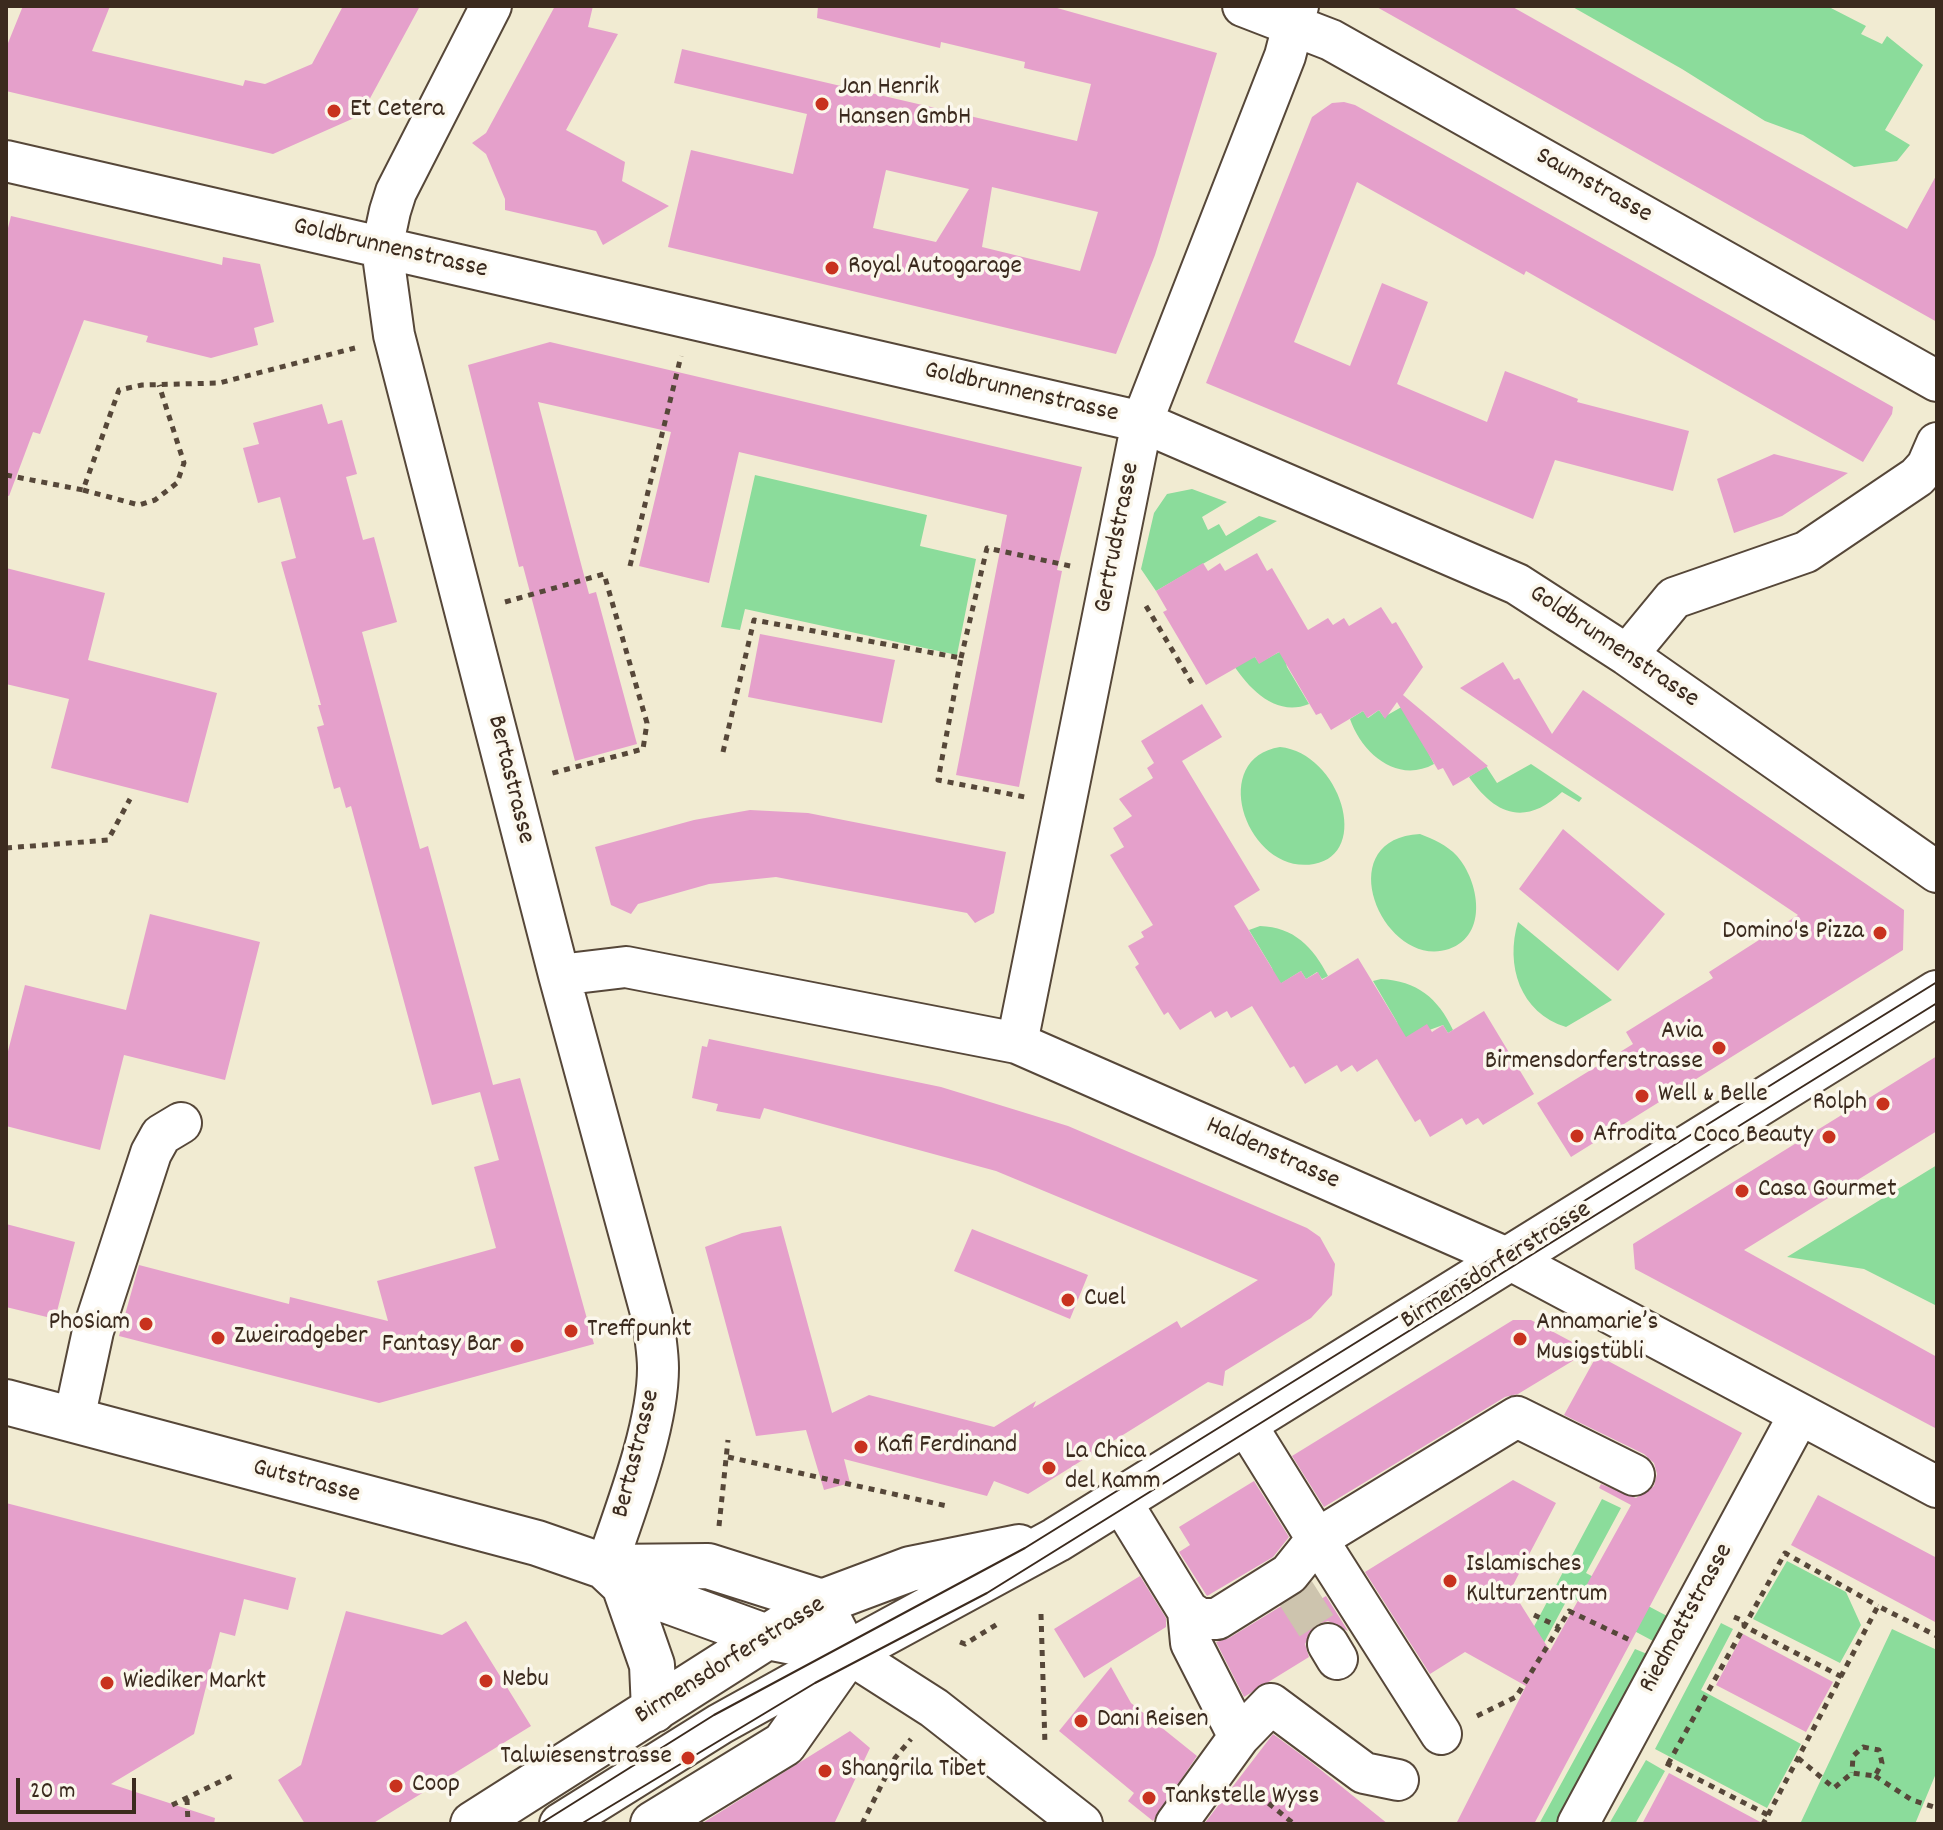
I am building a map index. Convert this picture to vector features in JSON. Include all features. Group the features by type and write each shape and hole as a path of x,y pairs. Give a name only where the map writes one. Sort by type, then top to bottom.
{"main road":[{"name":"Birmensdorferstrasse","path":"653,1824 784,1744 848,1653 1056,1540 1937,993"},
{"name":"Gutstrasse","path":"6,1402 537,1543 767,1637 848,1653"},
{"name":"Birmensdorferstrasse","path":"473,1824 822,1602 910,1569 1056,1540"},
{"name":"Gutstrasse","path":"615,1576 708,1566 822,1602"},
{"path":"615,1576 652,1665 654,1710"}],"street":[{"name":"Bertastrasse","path":"491,6 396,192 382,248 394,335 559,975 654,1324 658,1369 615,1576"},
{"name":"Saumstrasse","path":"1243,6 1296,15 1331,40 1937,381"},
{"name":"Gertrudstrasse","path":"1017,1043 1142,422 1285,56 1296,15"},
{"name":"Goldbrunnenstrasse","path":"6,161 1142,422 1517,584 1627,655 1937,872"},
{"path":"1627,655 1674,598 1806,552 1917,477 1927,466 1937,443"},
{"name":"Haldenstrasse","path":"559,975 626,967 1017,1043 1509,1259 1937,1487"},
{"path":"74,1419 93,1331 151,1153 161,1135 181,1123"},
{"name":"Riedmattstrasse","path":"1578,1824 1799,1415"},
{"path":"1120,1500 1188,1611 1200,1619 1217,1619 1292,1583 1317,1539 1517,1417 1634,1475"},
{"path":"1245,1423 1317,1539 1435,1711"},
{"path":"822,1602 848,1653 934,1708 1082,1824"},
{"path":"1188,1611 1191,1643 1230,1751"},
{"name":"Birmensdorferstrasse","path":"560,1824 720,1724 848,1653"},
{"path":"1176,1824 1230,1751 1271,1704 1364,1773 1398,1780"}],"path":[{"path":"630,566 683,347"},
{"path":"83,490 119,390 219,383 355,348"},
{"path":"6,475 139,505 155,500 177,483 184,463 159,385"},
{"path":"1039,800 938,780 961,658 987,548 1085,570"},
{"path":"498,604 604,574 647,723 643,749 544,775"},
{"path":"1137,605 1147,606 1192,683"},
{"path":"723,752 754,620 961,658"},
{"path":"6,848 108,840 130,799"},
{"path":"718,1533 728,1440"},
{"path":"728,1457 947,1506"},
{"path":"1768,1815 1666,1763 1785,1553 1937,1636"},
{"path":"1763,1824 1878,1606"},
{"path":"1516,1697 1569,1611 1633,1641"},
{"path":"1041,1614 1045,1754"},
{"path":"1534,1615 1559,1627"},
{"path":"1744,1624 1842,1677"},
{"path":"862,1824 895,1758 912,1737"},
{"path":"1798,1758 1834,1788 1852,1773 1853,1756 1863,1747 1871,1746 1879,1750 1882,1763 1875,1776"},
{"path":"1230,1751 1294,1824"},
{"path":"1852,1773 1875,1776 1912,1800 1937,1808"},
{"path":"172,1805 232,1776"},
{"path":"187,1799 188,1824"}],"green space":[{"path":"1571,6 1827,6 1866,26 1861,34 1882,44 1887,36 1923,65 1885,130 1910,145 1897,161 1854,167 1803,135 1765,121 1682,69"},
{"path":"755,475 927,515 920,546 976,559 957,655 745,609 740,630 721,627"},
{"path":"1192,489 1227,502 1202,517 1208,530 1219,524 1226,536 1259,516 1277,521 1156,591 1141,569 1154,513 1167,494"},
{"path":"1283,650 1287,667 1309,704 1285,707 1263,698 1245,681 1231,661 1255,657 1259,663"},
{"path":"1405,705 1434,764 1421,769 1395,768 1383,762 1363,744 1350,719 1363,711 1368,718 1379,710 1384,717"},
{"path":"1280,747 1301,753 1319,766 1341,804 1345,824 1342,842 1332,856 1314,864 1291,863 1270,852 1255,835 1244,814 1241,792 1245,772 1258,756"},
{"path":"1531,764 1582,798 1579,802 1562,792 1536,809 1512,812 1490,801 1469,777 1486,766 1497,783"},
{"path":"1420,834 1435,840 1457,856 1471,879 1475,893 1475,920 1470,932 1462,942 1449,949 1425,951 1404,941 1387,924 1375,902 1371,878 1376,857 1392,841"},
{"path":"1518,922 1612,1000 1566,1027 1537,1011 1527,999 1515,970 1514,938"},
{"path":"1260,926 1283,930 1301,940 1316,956 1328,976 1322,979 1317,972 1306,979 1301,971 1277,986 1272,968 1249,930"},
{"path":"1381,979 1405,983 1425,993 1453,1030 1448,1033 1443,1025 1402,1040 1397,1022 1373,981"},
{"path":"1937,1165 1937,1306 1864,1269 1787,1257"},
{"path":"1602,1499 1621,1508 1586,1573 1667,1616 1653,1641 1569,1596 1538,1654 1523,1647"},
{"path":"1787,1561 1846,1592 1861,1625 1840,1663 1753,1619"},
{"path":"1721,1623 1733,1629 1701,1690 1801,1744 1767,1808 1655,1749"},
{"path":"1892,1629 1937,1650 1937,1771 1915,1824 1800,1824"},
{"path":"1635,1649 1652,1656 1559,1824 1539,1824"},
{"path":"1646,1760 1665,1771 1635,1824 1609,1824"}],"building":[{"path":"23,6 110,6 92,51 243,86 245,80 265,84 312,64 343,6 420,6 361,115 273,154 6,91 6,48"},
{"path":"555,6 593,6 588,27 618,34 566,130 625,162 622,181 669,206 603,245 596,231 505,210 505,199 486,154 472,143 486,133"},
{"path":"818,6 1050,6 1217,53 1155,255 1116,354 668,247 691,150 793,174 807,114 674,83 682,49 1077,141 1091,84 1024,68 1025,62 941,42 940,48 817,18","holes":["886,170 969,189 936,242 873,228","992,187 1098,212 1080,271 982,247"]},
{"path":"1375,6 1511,6 1907,229 1937,174 1937,322"},
{"path":"1332,103 1355,105 1893,407 1892,414 1863,462 1526,271 1524,275 1357,182 1294,342 1350,366 1382,283 1428,302 1397,384 1487,422 1505,371 1578,399 1577,402 1689,431 1673,491 1555,460 1533,519 1206,383 1312,117"},
{"path":"11,216 222,265 223,257 260,264 274,322 254,328 258,345 211,358 146,342 148,336 84,320 40,434 33,432 9,496 6,495 6,236"},
{"path":"550,342 1082,467 1057,570 1062,571 1019,787 956,775 1007,515 739,452 709,583 639,566 671,432 538,402 589,594 596,592 637,744 575,761 523,566 519,567 468,365"},
{"path":"322,404 328,424 342,420 357,474 346,477 363,540 374,537 397,622 362,632 420,849 428,846 493,1085 520,1078 594,1344 379,1403 119,1336 139,1265 289,1304 290,1297 388,1321 377,1281 496,1248 474,1167 499,1160 480,1092 432,1105 351,806 346,808 340,787 334,789 317,727 324,725 318,705 321,705 281,562 296,558 280,497 258,503 243,448 259,444 253,423"},
{"path":"1774,454 1848,473 1782,516 1734,533 1717,479"},
{"path":"1257,553 1267,571 1272,568 1308,630 1328,618 1333,625 1344,618 1349,626 1381,607 1392,624 1396,622 1423,667 1403,695 1488,766 1453,786 1443,768 1438,770 1397,702 1385,719 1379,710 1367,718 1363,711 1331,730 1321,713 1316,715 1279,652 1259,664 1255,657 1206,685 1163,612 1167,610 1156,591 1203,563 1208,571 1220,563 1225,571"},
{"path":"6,568 105,593 88,660 217,693 188,803 51,768 69,699 6,684"},
{"path":"760,634 895,660 882,723 748,697"},
{"path":"1503,662 1514,680 1519,678 1552,734 1583,690 1904,910 1903,950 1571,1157 1537,1103 1633,1044 1626,1032 1713,978 1709,972 1798,915 1460,688"},
{"path":"1202,704 1222,737 1182,761 1260,890 1234,906 1281,983 1301,971 1306,979 1318,972 1322,980 1358,958 1406,1037 1427,1024 1432,1032 1443,1025 1448,1033 1484,1011 1534,1094 1483,1125 1478,1118 1466,1125 1462,1118 1430,1137 1420,1119 1415,1122 1377,1059 1357,1072 1352,1065 1341,1072 1337,1065 1305,1084 1294,1066 1290,1068 1252,1006 1231,1018 1227,1011 1215,1018 1211,1011 1180,1030 1168,1012 1164,1015 1135,967 1139,964 1128,946 1144,937 1141,932 1153,925 1110,855 1124,847 1113,828 1132,816 1119,799 1153,778 1147,768 1154,763 1141,741"},
{"path":"750,810 808,813 1006,852 994,913 975,923 967,913 776,877 709,884 638,904 631,914 611,905 595,847 694,820"},
{"path":"1563,829 1665,914 1618,971 1519,889"},
{"path":"150,914 260,942 225,1080 124,1055 100,1150 6,1126 6,1059 25,985 126,1010"},
{"path":"709,1039 941,1087 1068,1126 1307,1228 1320,1237 1335,1264 1332,1295 1311,1318 1225,1371 1223,1386 1208,1382 1028,1494 994,1481 987,1496 844,1459 850,1483 824,1490 806,1430 756,1436 705,1247 742,1233 781,1226 832,1413 869,1395 994,1427 1036,1401 1033,1408 1177,1321 1181,1328 1258,1280 996,1171 764,1108 760,1119 716,1111 718,1104 692,1098 702,1046 707,1047"},
{"path":"1937,1056 1937,1131 1744,1250 1937,1357 1937,1429 1635,1269 1633,1244"},
{"path":"6,1224 75,1242 55,1319 6,1307"},
{"path":"972,1229 1088,1275 1070,1319 954,1271"},
{"path":"1513,1320 1531,1320 1589,1351 1518,1394 1505,1397 1324,1507 1292,1456"},
{"path":"1597,1355 1742,1433 1534,1824 1456,1824 1526,1686 1465,1652 1430,1674 1365,1572 1513,1480 1556,1503 1511,1589 1550,1651 1631,1505 1599,1488 1601,1484 1636,1498 1654,1486 1657,1474 1654,1463 1644,1454 1564,1415"},
{"path":"1254,1481 1289,1537 1273,1557 1207,1596 1179,1552 1190,1545 1179,1527"},
{"path":"1818,1495 1937,1558 1937,1623 1791,1545"},
{"name":"Wiediker Markt","path":"6,1503 296,1578 288,1610 244,1599 235,1636 220,1632 194,1734 111,1784 215,1818 214,1824 6,1824"},
{"path":"1140,1576 1166,1618 1166,1627 1084,1678 1054,1629"},
{"path":"1311,1583 1321,1599 1326,1596 1348,1631 1328,1621 1316,1625 1305,1644 1309,1657 1244,1697 1216,1642 1229,1638 1301,1594"},
{"path":"346,1611 442,1635 466,1621 531,1726 372,1824 305,1824 278,1780 301,1765"},
{"path":"1743,1634 1833,1682 1806,1732 1716,1685"},
{"path":"1111,1667 1131,1703 1197,1756 1153,1821 1128,1801 1134,1793 1059,1731"},
{"path":"850,1731 870,1748 834,1824 701,1824"},
{"path":"1273,1734 1311,1762 1388,1824 1204,1824"},
{"path":"1669,1773 1764,1824 1642,1824"}],"tunnel":[{"path":"1295,1592 1328,1644"}],"tram line":[{"path":"540,1824 714,1715 1025,1548 1937,982"},
{"path":"581,1824 815,1683 987,1593 1937,1003"}],"place":[{"name":"Jan Henrik Hansen GmbH","path":"822,104"},
{"name":"Et Cetera","path":"334,111"},
{"name":"Royal Autogarage","path":"832,268"},
{"name":"Domino's Pizza","path":"1880,933"},
{"name":"Avia Birmensdorferstrasse","path":"1719,1048"},
{"name":"Well & Belle","path":"1642,1096"},
{"name":"Rolph","path":"1883,1104"},
{"name":"Afrodita","path":"1577,1136"},
{"name":"Coco Beauty","path":"1829,1137"},
{"name":"Casa Gourmet","path":"1742,1191"},
{"name":"Cuel","path":"1068,1300"},
{"name":"PhoSiam","path":"146,1324"},
{"name":"Treffpunkt","path":"571,1331"},
{"name":"Zweiradgeber","path":"218,1338"},
{"name":"Annamarie’s Musigstübli","path":"1520,1339"},
{"name":"Fantasy Bar","path":"517,1346"},
{"name":"Kafi Ferdinand","path":"861,1447"},
{"name":"La Chica del Kamm","path":"1049,1468"},
{"name":"Islamisches Kulturzentrum","path":"1450,1581"},
{"name":"Nebu","path":"486,1681"},
{"name":"Wiediker Markt","path":"107,1683"},
{"name":"Dani Reisen","path":"1081,1721"},
{"name":"Talwiesenstrasse","path":"688,1758"},
{"name":"Shangrila Tibet","path":"825,1771"},
{"name":"Coop","path":"396,1786"},
{"name":"Tankstelle Wyss","path":"1149,1798"}]}
